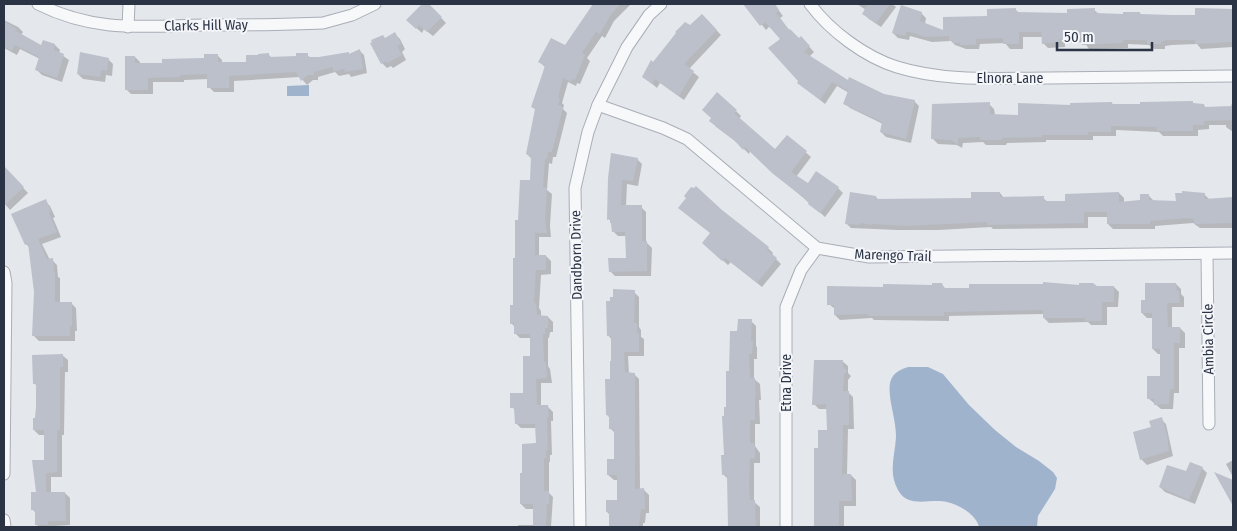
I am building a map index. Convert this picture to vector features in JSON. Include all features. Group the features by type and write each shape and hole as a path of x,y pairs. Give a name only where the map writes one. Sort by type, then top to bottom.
{"street":[{"name":"Clarks Hill Way","path":"38,4 92,24 128,27 323,23 352,15 375,4"},
{"path":"128,27 129,4"},
{"name":"Dandborn Drive","path":"580,527 576,188 588,132 598,105 627,46 649,15 660,4"},
{"name":"Elnora Lane","path":"810,4 848,42 890,64 926,74 978,78 1233,76"},
{"path":"598,105 663,128 687,139 817,248"},
{"name":"Marengo Trail","path":"817,248 869,257 1233,253"},
{"name":"Etna Drive","path":"786,527 786,307 801,270 817,248"},
{"name":"Ambia Circle","path":"1206,254 1209,424"},
{"path":"4,272 6,283 4,474"},
{"path":"4,520 5,527"}],"water":[{"path":"309,85 309,96 287,96 287,86"},
{"path":"908,367 928,367 943,374 969,405 995,430 1053,472 1057,478 1055,489 1038,516 1037,527 979,527 971,514 957,505 940,501 913,501 902,496 893,477 896,433 890,385 896,372"}],"building":[{"path":"422,4 429,4 442,17 427,32 419,25 416,29 406,20"},
{"path":"593,4 620,4 610,16 600,34 596,32 582,53 585,55 575,80 572,79 571,82 563,78 558,105 563,107 553,148 551,152 548,152 547,159 545,159 543,187 547,188 545,220 547,233 535,233 535,255 546,255 546,270 536,270 534,302 537,315 548,316 548,328 545,328 545,334 543,334 544,362 546,362 547,378 536,379 537,405 548,405 548,451 546,450 546,458 544,458 544,491 549,491 549,504 547,504 546,527 533,527 533,504 520,504 520,473 522,473 522,444 536,443 535,424 515,424 514,408 510,408 510,393 523,393 523,356 530,356 530,334 514,334 514,323 510,324 510,305 513,305 515,220 518,220 520,180 530,180 531,156 526,154 535,109 531,107 545,66 538,62 551,38 565,45"},
{"path":"743,4 775,4 779,10 776,13 789,30 799,38 801,36 810,46 804,52 848,80 849,77 884,94 915,100 906,139 880,132 882,122 843,104 848,91 832,82 820,100 797,83 798,81 768,48 780,39 765,22 760,26"},
{"path":"868,4 890,4 876,23 862,14"},
{"path":"901,5 922,12 920,21 943,30 943,17 987,16 987,9 1016,8 1016,12 1067,13 1067,9 1095,8 1095,13 1123,14 1123,12 1140,12 1140,14 1195,15 1195,8 1233,9 1233,42 1195,44 1195,40 1167,40 1161,42 1161,44 1147,44 1147,40 1123,40 1123,43 1082,45 1082,38 1060,39 1060,42 1042,44 1041,32 1019,32 1019,44 1003,44 1003,38 976,39 976,44 974,45 960,45 960,43 949,41 949,36 926,37 906,32 905,36 892,33"},
{"path":"702,14 717,30 684,64 694,71 679,96 655,79 652,84 642,77 651,60 653,62 675,32 685,22 690,25"},
{"path":"4,21 17,29 16,31 41,45 43,40 55,44 54,50 64,54 57,78 35,70 39,57 15,45 12,51 4,47"},
{"path":"395,32 401,44 397,46 402,55 381,64 370,43 372,42 371,40 383,35 385,38"},
{"path":"360,49 363,69 345,72 344,69 333,72 333,67 314,72 314,75 308,75 301,81 296,72 229,76 229,88 207,88 207,74 180,75 180,77 148,78 148,90 125,90 125,56 135,56 135,63 162,63 162,59 204,58 204,54 218,54 218,62 246,62 246,55 269,53 269,57 296,56 296,53 308,53 308,57 319,57 349,52 349,54"},
{"path":"80,52 109,58 107,71 101,70 100,77 77,74"},
{"path":"717,92 737,110 734,113 775,149 787,135 807,151 791,172 808,183 816,171 839,187 820,213 772,173 745,147 743,150 734,140 709,121 711,118 702,110"},
{"path":"1193,101 1193,103 1204,104 1204,107 1233,106 1233,120 1204,121 1204,125 1193,125 1193,131 1157,131 1157,127 1111,126 1111,132 1088,132 1088,135 1042,135 1042,137 1002,138 1002,140 980,140 980,137 958,138 958,145 951,140 931,139 932,104 990,102 990,114 1018,115 1018,103 1070,105 1070,103 1112,102 1112,104 1140,104 1140,102"},
{"path":"611,153 638,158 633,181 622,180 621,205 642,205 642,241 647,241 647,271 609,272 608,258 626,258 625,232 612,232 610,219 607,220 608,178"},
{"path":"4,166 24,187 4,206"},
{"path":"696,186 722,210 769,247 767,250 777,258 757,283 725,258 722,261 702,243 710,233 678,208 686,198 684,196 691,187 694,188"},
{"path":"1182,191 1205,193 1205,199 1233,197 1233,223 1194,224 1194,219 1187,218 1150,221 1150,224 1107,224 1107,212 1084,212 1084,223 987,225 987,222 906,226 845,224 850,192 876,196 876,199 971,198 971,192 1000,192 1000,197 1044,196 1044,201 1065,201 1065,194 1119,192 1119,202 1140,200 1140,194 1149,194 1149,200 1176,201 1175,193 1182,193"},
{"path":"46,199 51,212 49,213 57,232 38,239 47,259 53,258 55,302 72,302 70,336 32,336 34,292 28,243 25,245 11,214"},
{"path":"1043,282 1079,285 1079,283 1093,283 1097,286 1114,286 1114,302 1102,302 1102,321 1085,321 1085,318 1043,318 1043,310 944,312 944,316 834,315 834,305 827,305 827,286 883,287 883,284 932,285 932,283 942,283 944,288 969,288 969,284 1043,284"},
{"path":"1145,283 1176,283 1177,291 1179,291 1180,303 1167,303 1168,327 1180,327 1180,343 1174,343 1174,389 1170,389 1169,404 1154,405 1154,399 1147,399 1147,376 1160,376 1160,349 1152,349 1152,313 1141,313 1141,300 1145,300"},
{"path":"613,289 635,290 634,323 637,323 637,333 639,333 639,352 624,352 625,372 635,373 635,489 644,488 645,509 641,509 639,527 609,527 609,512 606,512 606,500 617,500 617,475 607,475 607,459 614,459 614,429 609,429 609,415 606,415 605,379 610,379 611,361 611,336 607,336 606,301 610,301 610,297 613,297"},
{"path":"738,319 752,319 752,354 749,354 750,378 755,378 756,395 755,420 750,420 750,443 754,443 755,446 755,458 750,459 749,483 750,500 755,500 756,527 728,527 727,475 722,475 721,455 724,455 722,416 724,416 724,407 726,407 726,371 729,371 730,331 737,331"},
{"path":"63,354 63,367 60,367 60,430 57,430 57,472 46,473 46,492 65,492 66,521 48,521 48,525 35,525 35,510 31,510 31,492 36,492 32,460 44,460 44,430 33,430 36,384 33,384 32,355"},
{"path":"814,360 843,360 843,367 847,371 844,375 843,391 849,391 849,425 843,425 842,474 851,474 852,501 839,501 839,527 814,526 814,448 818,448 818,430 827,430 826,404 812,405"},
{"path":"1162,417 1169,451 1140,460 1133,432 1151,427 1149,421"},
{"path":"1190,462 1203,467 1189,500 1159,487 1167,465 1186,471"},
{"path":"1214,472 1233,480 1233,506"}]}
